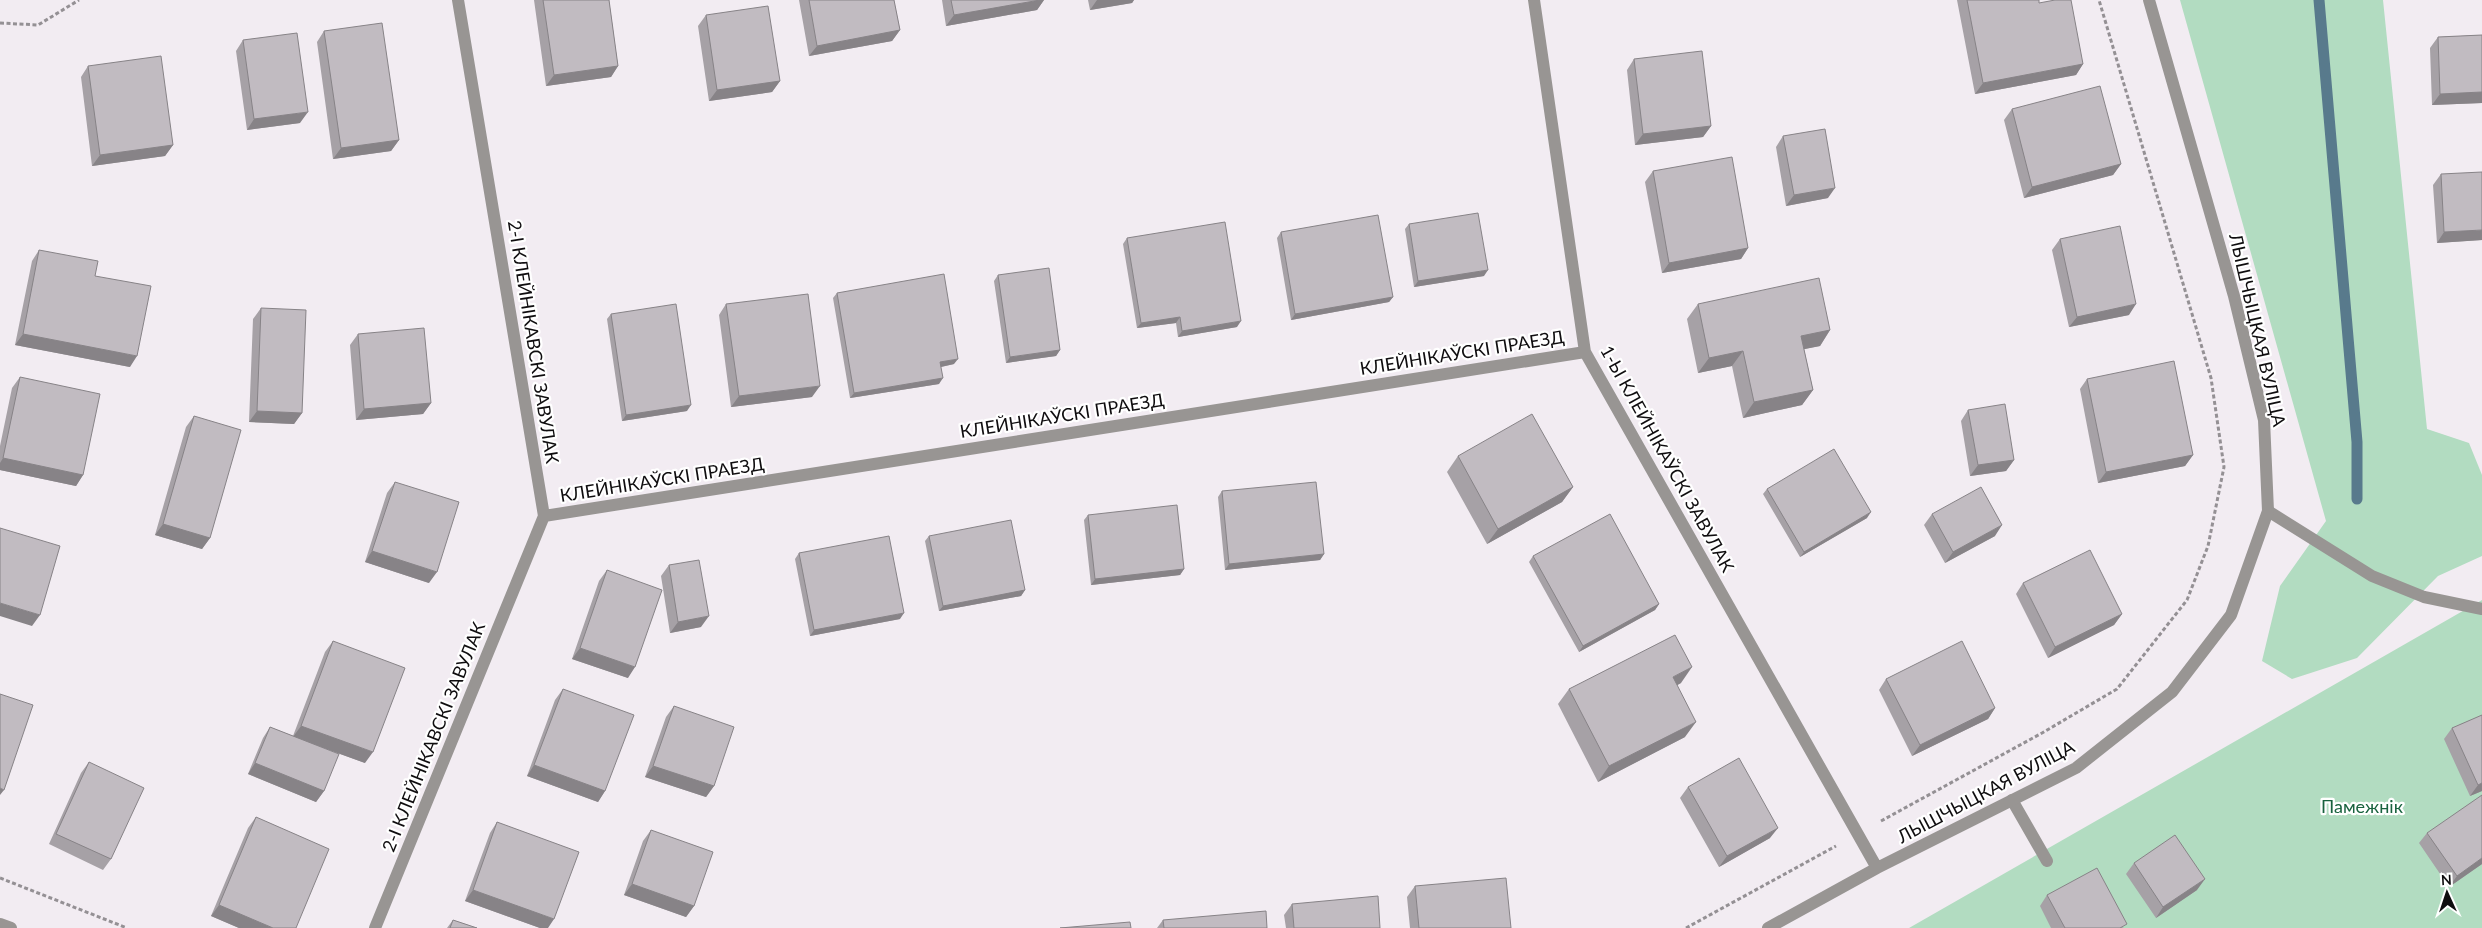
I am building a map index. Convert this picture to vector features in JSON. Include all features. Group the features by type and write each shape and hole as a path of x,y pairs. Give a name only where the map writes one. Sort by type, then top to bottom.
{"street":[{"name":"2-І КЛЕЙНІКАВСКІ ЗАВУЛАК","path":"375,928 544,516 458,0"},
{"name":"1-Ы КЛЕЙНІКАЎСКІ ЗАВУЛАК","path":"1534,0 1585,352 1859,833 1877,868"},
{"name":"ЛЫШЧЫЦКАЯ ВУЛІЦА","path":"1768,928 1877,868 2076,768 2172,692 2231,614 2268,511 2264,420 2234,296 2149,0"},
{"name":"КЛЕЙНІКАЎСКІ ПРАЕЗД","path":"544,516 1585,352"},
{"path":"2268,511 2372,576 2424,597 2482,609"},
{"path":"2012,800 2047,861"},
{"path":"0,924 11,928"}],"path":[{"path":"0,23 38,25 79,0"},
{"path":"1686,928 2042,733 2117,689 2187,600 2208,546 2224,467 2212,378 2099,0"},
{"path":"0,878 127,928"}],"green space":[{"path":"2180,0 2383,0 2427,429 2469,443 2482,475 2482,556 2438,576 2357,658 2292,679 2262,661 2280,586 2326,521"},
{"name":"Памежнік","path":"2482,600 2482,928 1909,928"}],"building":[{"path":"543,0 609,0 618,66 554,75"},
{"path":"809,0 894,0 900,30 817,46"},
{"path":"951,0 1040,0 954,15"},
{"path":"1967,0 2039,0 2039,3 2071,0 2083,64 1983,83"},
{"path":"768,6 780,81 717,90 706,15"},
{"path":"382,23 399,140 341,148 324,31"},
{"path":"297,33 308,112 254,119 243,40"},
{"path":"2482,35 2482,92 2440,94 2438,37"},
{"path":"1702,51 1711,126 1643,134 1634,59"},
{"path":"161,56 173,145 100,155 88,66"},
{"path":"2100,86 2121,164 2032,187 2012,109"},
{"path":"1825,129 1835,188 1794,195 1783,136"},
{"path":"1732,157 1748,248 1669,263 1653,171"},
{"path":"2482,172 2482,230 2444,232 2441,174"},
{"path":"1478,213 1488,270 1418,281 1409,224"},
{"path":"1378,215 1393,297 1295,314 1281,232"},
{"path":"1225,222 1241,321 1182,331 1180,317 1141,323 1127,238"},
{"path":"2120,226 2136,304 2077,317 2060,239"},
{"path":"39,250 98,261 95,276 151,286 137,356 23,334"},
{"path":"1049,268 1060,350 1010,357 998,275"},
{"path":"944,274 958,359 940,362 943,378 854,393 837,293"},
{"path":"1819,278 1830,330 1801,336 1813,390 1754,402 1743,351 1709,358 1698,304"},
{"path":"808,294 820,386 739,396 726,304"},
{"path":"676,304 691,405 626,415 611,314"},
{"path":"261,308 306,310 302,413 257,411"},
{"path":"424,328 431,403 364,409 358,334"},
{"path":"2174,361 2193,455 2106,472 2087,379"},
{"path":"20,377 100,394 83,475 3,458"},
{"path":"2005,404 2014,460 1978,465 1968,410"},
{"path":"1532,414 1573,487 1498,529 1458,456"},
{"path":"194,416 241,430 210,538 163,524"},
{"path":"1834,449 1871,512 1804,552 1767,489"},
{"path":"395,482 459,502 437,572 372,551"},
{"path":"1316,482 1324,554 1229,564 1222,491"},
{"path":"1981,487 2002,525 1953,552 1932,514"},
{"path":"1177,505 1184,569 1095,579 1088,515"},
{"path":"1610,514 1659,604 1583,646 1533,556"},
{"path":"1011,520 1025,590 943,606 929,536"},
{"path":"0,528 60,546 40,615 0,603"},
{"path":"889,536 904,613 814,630 799,553"},
{"path":"2090,550 2122,614 2055,647 2023,583"},
{"path":"699,560 709,616 678,622 669,565"},
{"path":"607,570 662,590 635,667 580,648"},
{"path":"1675,635 1692,667 1673,677 1696,722 1609,766 1569,689"},
{"path":"333,641 405,668 373,752 301,726"},
{"path":"1962,641 1995,708 1920,745 1886,679"},
{"path":"563,689 634,715 605,791 534,765"},
{"path":"0,694 33,705 4,790 0,788"},
{"path":"674,706 734,727 714,786 653,766"},
{"path":"2482,715 2482,783 2478,785 2452,728"},
{"path":"270,727 339,754 324,791 255,763"},
{"path":"1739,758 1778,828 1727,856 1688,787"},
{"path":"89,762 144,788 111,859 56,834"},
{"path":"2482,795 2482,858 2457,876 2427,833"},
{"path":"256,817 329,849 296,928 273,928 219,905"},
{"path":"497,822 579,852 554,919 473,890"},
{"path":"651,830 713,852 694,906 632,884"},
{"path":"2175,835 2205,879 2163,907 2134,863"},
{"path":"2097,868 2127,924 2120,928 2065,928 2047,895"},
{"path":"1506,878 1511,928 1419,928 1415,886"},
{"path":"1378,896 1380,928 1294,928 1292,904"},
{"path":"1266,911 1267,928 1164,928 1163,920"},
{"path":"453,920 477,928 450,928"},
{"path":"1130,922 1131,928 1060,928"}],"waterway":[{"path":"2319,0 2357,442 2357,499"}]}
